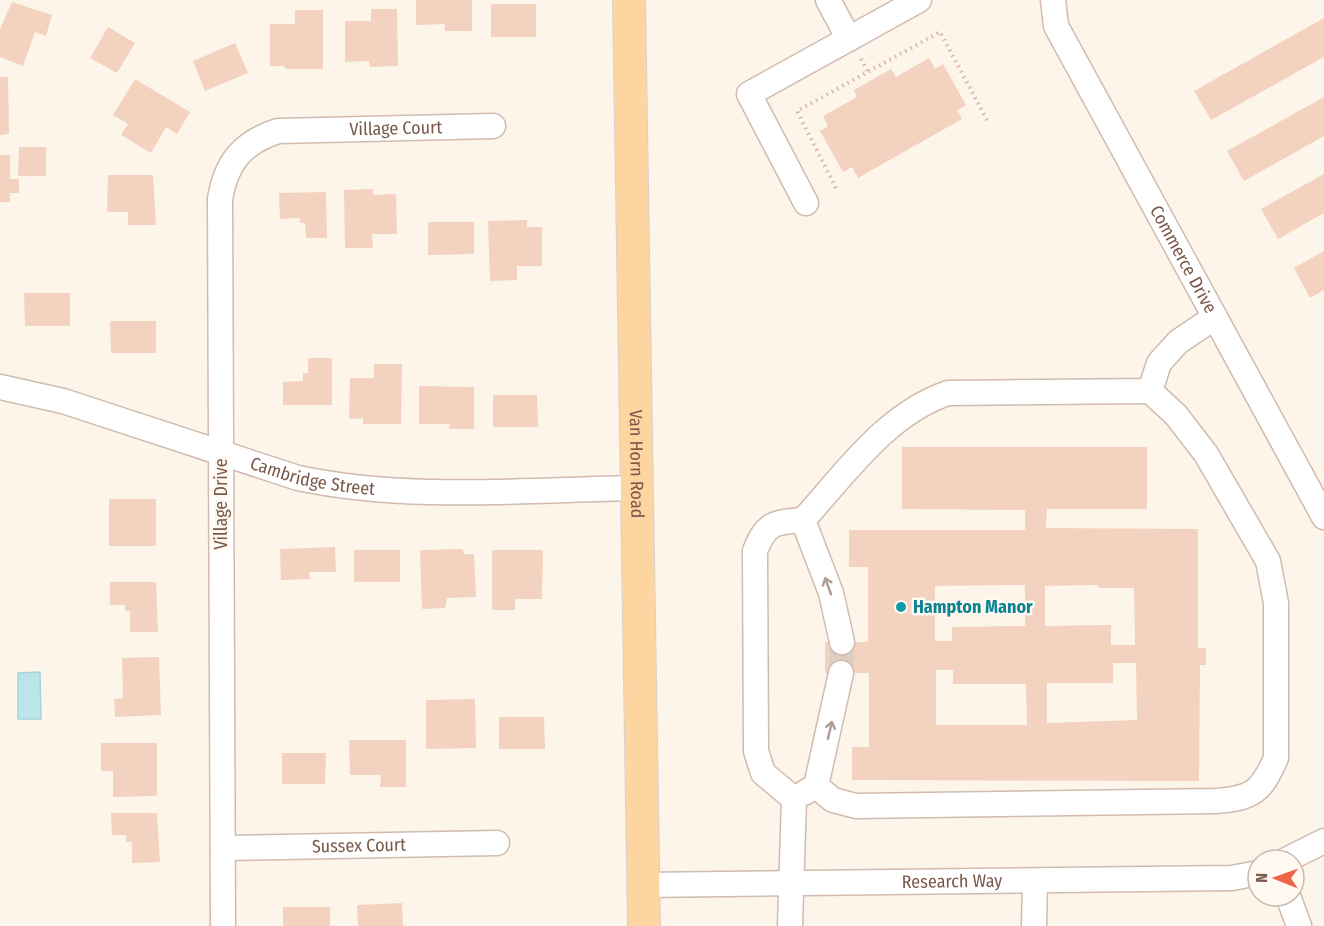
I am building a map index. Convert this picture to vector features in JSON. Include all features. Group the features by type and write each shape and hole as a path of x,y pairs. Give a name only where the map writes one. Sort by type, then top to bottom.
{"main road":[{"name":"Van Horn Road","path":"629,0 644,926"}],"street":[{"path":"828,0 849,39"},
{"path":"806,203 749,94 919,0"},
{"name":"Commerce Drive","path":"1053,0 1056,26 1324,517"},
{"name":"Village Court","path":"300,131 493,126"},
{"name":"Village Drive","path":"223,926 220,199 223,180 234,159 249,143 278,131 300,131"},
{"path":"1150,391 1159,363 1178,342 1215,317"},
{"name":"Cambridge Street","path":"0,387 63,401 298,478 359,488 636,488"},
{"path":"794,799 763,773 756,751 755,551 762,532 777,522 803,520 896,420 924,401 948,393 1150,391 1176,415 1206,454 1268,561 1276,603 1276,758 1265,782 1243,799 1216,801 856,806 832,800 816,786"},
{"path":"803,520 831,593 842,642"},
{"path":"794,799 816,786 841,673"},
{"path":"790,926 794,799"},
{"path":"1306,850 1324,841"},
{"name":"Sussex Court","path":"223,848 497,843"},
{"name":"Research Way","path":"644,885 1232,878 1246,875"},
{"path":"1034,926 1035,881"},
{"path":"1292,908 1299,926"}],"path":[{"path":"836,188 797,111 940,32 987,120"}],"water":[{"path":"40,672 41,719 18,719 18,673"}],"building":[{"path":"416,0 472,0 472,31 445,31 445,24 416,25"},
{"path":"12,2 52,15 46,36 35,32 23,66 0,57 0,29"},
{"path":"491,4 536,4 536,37 491,37"},
{"path":"371,9 397,9 398,66 370,67 369,61 345,62 345,21 371,21"},
{"path":"295,10 323,10 323,69 285,69 284,66 270,66 270,24 295,24"},
{"path":"1324,18 1324,57 1211,120 1194,91"},
{"path":"108,27 135,43 117,73 90,58"},
{"path":"235,43 248,73 205,91 193,61"},
{"path":"929,58 935,69 943,64 966,105 957,110 962,119 858,178 852,167 843,172 820,131 828,126 823,116 857,97 854,90 891,69 896,77"},
{"path":"0,77 8,77 9,134 0,135"},
{"path":"135,79 190,112 177,134 166,127 151,153 121,135 128,124 113,115"},
{"path":"1324,97 1324,136 1244,181 1227,151"},
{"path":"19,147 46,147 46,176 18,176"},
{"path":"0,155 10,155 10,179 19,179 19,193 10,193 10,202 0,202"},
{"path":"1324,174 1324,213 1278,239 1261,209"},
{"path":"108,175 153,175 156,225 128,225 128,212 107,212"},
{"path":"373,189 373,195 396,194 397,234 372,234 373,248 345,248 344,190"},
{"path":"326,192 327,238 306,238 305,223 300,223 300,218 280,219 279,193"},
{"path":"527,220 527,227 542,227 542,266 517,266 517,280 490,281 488,221"},
{"path":"428,222 474,222 474,254 428,255"},
{"path":"1324,251 1324,290 1310,298 1294,268"},
{"path":"24,293 70,293 70,326 25,326"},
{"path":"110,321 156,321 156,353 111,353"},
{"path":"308,358 332,358 332,405 283,405 283,382 303,381 303,373 308,373"},
{"path":"374,364 402,364 401,424 363,424 363,418 349,419 350,378 374,378"},
{"path":"419,386 474,387 474,429 449,429 450,424 419,424"},
{"path":"493,395 537,395 538,427 493,427"},
{"name":"Hampton Manor","path":"902,447 1147,447 1147,509 1047,509 1046,528 1198,529 1198,648 1206,648 1206,665 1200,665 1199,781 852,780 852,747 869,747 869,673 825,673 825,642 868,642 868,567 849,567 849,530 1025,530 1025,510 902,509","holes":["1025,585 1025,626 952,627 952,641 935,641 935,586","1098,585 1099,588 1134,588 1135,645 1111,645 1111,625 1045,626 1045,586","1113,663 1136,663 1137,720 1047,723 1047,683 1113,683","936,670 953,670 953,684 1026,684 1027,725 936,725"]},
{"path":"109,499 156,499 156,546 109,546"},
{"path":"335,547 336,572 309,572 310,579 281,580 280,549"},
{"path":"463,549 464,554 474,554 476,597 447,598 445,608 422,609 420,550"},
{"path":"354,550 400,550 400,582 354,582"},
{"path":"492,550 543,550 542,599 515,599 515,610 492,610"},
{"path":"110,582 156,582 158,632 130,632 130,611 125,611 125,605 110,605"},
{"path":"159,657 161,715 115,717 114,699 123,698 122,658"},
{"path":"475,699 476,748 426,749 426,700"},
{"path":"499,717 544,717 545,749 499,749"},
{"path":"349,740 406,740 406,787 380,787 381,775 350,775"},
{"path":"101,743 157,743 157,796 113,797 113,771 101,771"},
{"path":"282,753 326,753 325,784 282,784"},
{"path":"111,813 157,813 160,862 132,863 132,842 126,842 126,835 112,835"},
{"path":"402,903 403,926 358,926 357,905"},
{"path":"283,907 330,907 330,926 283,926"}],"tunnel":[{"path":"841,673 842,642"}],"place":[{"name":"Hampton Manor","path":"901,607"}]}
